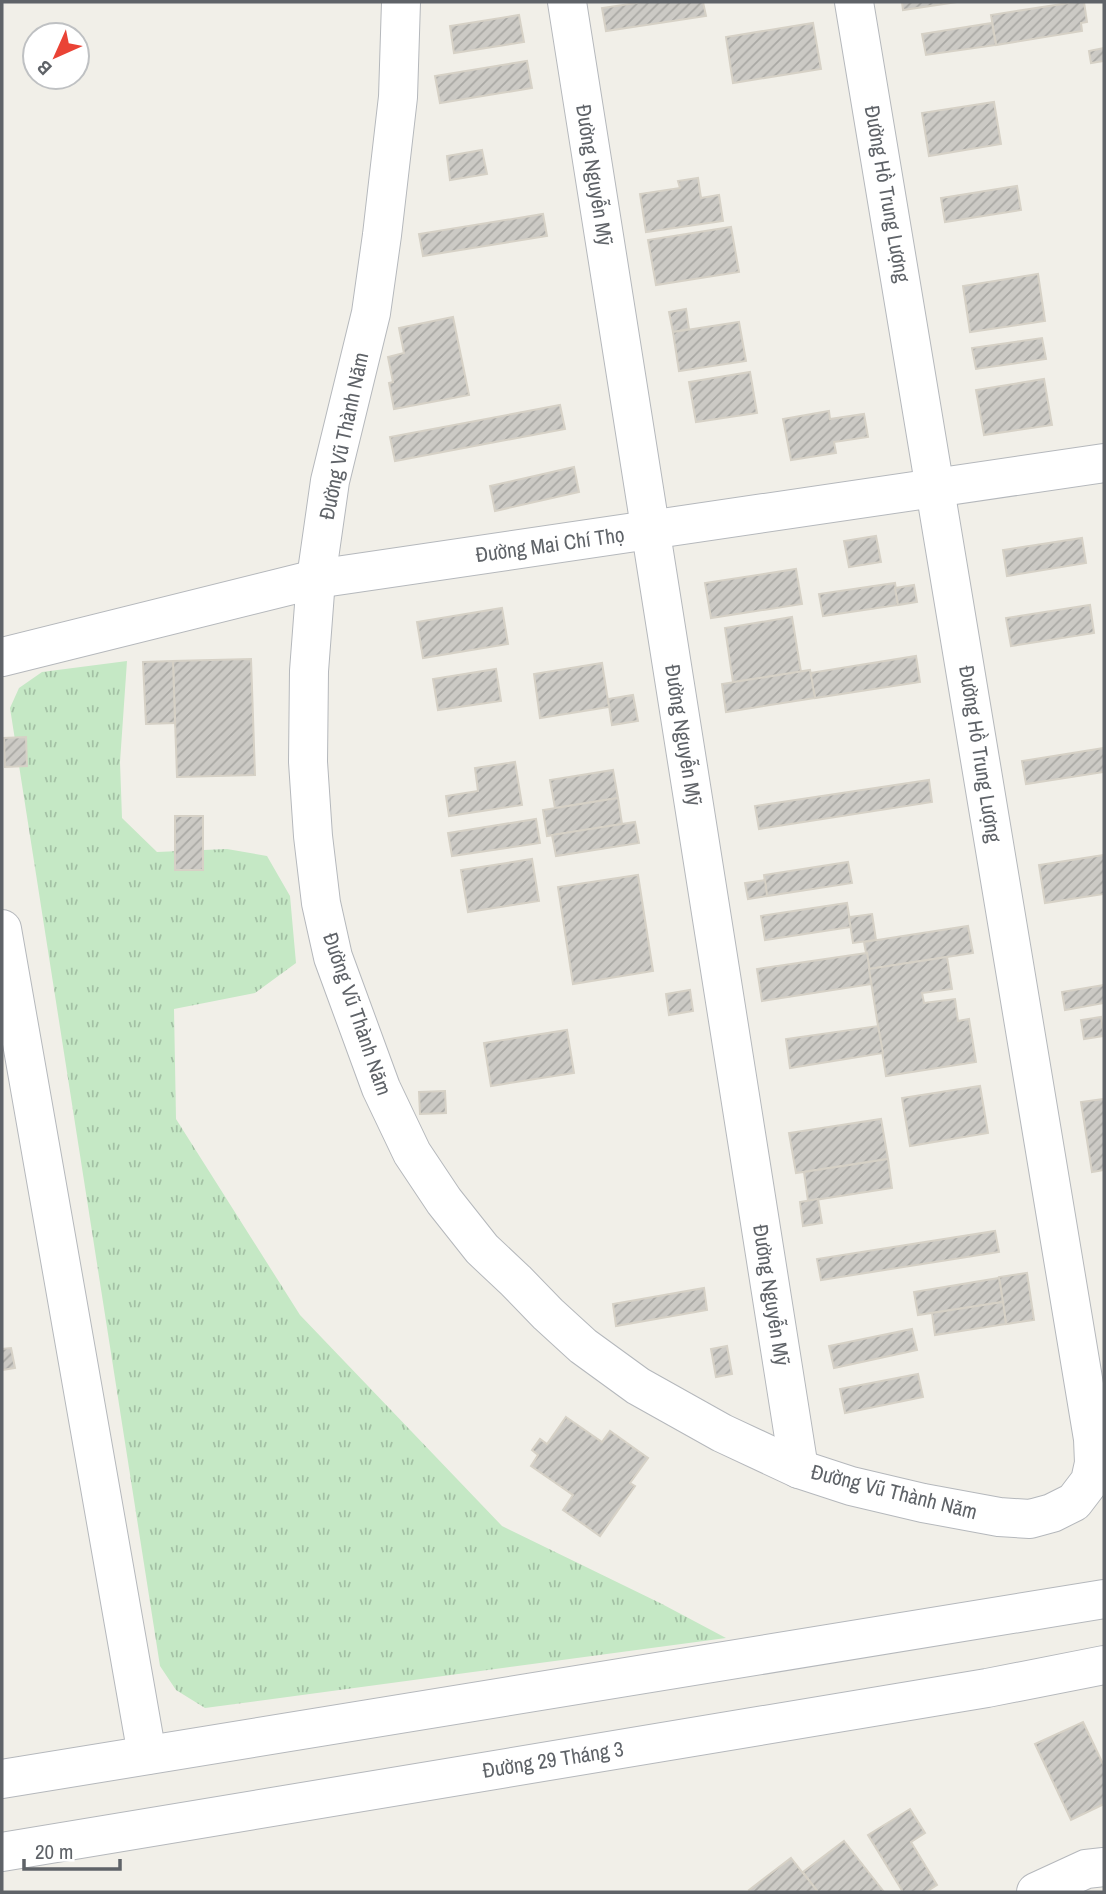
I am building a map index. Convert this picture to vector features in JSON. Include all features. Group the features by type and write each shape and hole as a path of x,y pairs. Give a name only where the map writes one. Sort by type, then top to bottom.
{"street":[{"name":"Đường Vũ Thành Năm","path":"401,2 398,97 387,200 373,300 330,481 317,579 309,671 308,762 321,903 333,957 381,1088 412,1153 482,1249 583,1346 650,1393 722,1433 799,1469 850,1486 999,1517 1030,1519 1052,1513 1074,1502"},
{"name":"Đường Nguyễn Mỹ","path":"567,2 799,1469"},
{"name":"Đường Hồ Trung Lượng","path":"854,2 1093,1439 1094,1463 1090,1480 1074,1502"},
{"name":"Đường Mai Chí Thọ","path":"2,657 317,579 1104,463"},
{"path":"2,929 147,1755"},
{"path":"2,1779 1104,1599"},
{"name":"Đường 29 Tháng 3","path":"2,1852 987,1688 1104,1665"},
{"path":"1036,1892 1086,1869 1104,1867"}],"green space":[{"path":"127,661 120,762 122,818 157,852 227,849 267,856 290,896 296,963 255,993 174,1009 176,1119 300,1315 502,1526 726,1638 205,1708 176,1690 160,1666 10,708 19,688 42,672"}],"building":[{"path":"643,2 703,2 706,16 606,31 602,8"},
{"path":"902,2 957,2 903,10"},
{"path":"1084,2 1087,22 1081,23 1082,31 996,45 991,15"},
{"path":"519,15 524,42 454,53 450,26"},
{"path":"813,23 821,69 733,83 726,37"},
{"path":"992,23 996,45 926,55 922,34"},
{"path":"1104,48 1104,61 1091,63 1089,51"},
{"path":"527,61 532,88 440,103 435,76"},
{"path":"994,102 1001,144 929,156 922,113"},
{"path":"482,150 487,174 450,180 447,156"},
{"path":"698,178 701,198 719,195 723,221 646,232 640,194 680,188 678,181"},
{"path":"1017,186 1021,210 945,222 941,198"},
{"path":"543,214 547,236 423,256 419,234"},
{"path":"731,227 739,272 656,285 648,240"},
{"path":"1038,274 1045,321 970,332 963,286"},
{"path":"686,309 689,329 673,332 669,312"},
{"path":"453,317 469,395 394,409 389,383 393,382 388,357 404,353 399,328"},
{"path":"739,322 746,361 679,371 673,332"},
{"path":"1042,338 1046,359 976,369 972,348"},
{"path":"750,372 757,413 696,422 689,382"},
{"path":"1044,379 1052,425 984,435 976,390"},
{"path":"560,405 565,429 395,461 390,437"},
{"path":"829,411 830,419 864,414 868,437 834,442 836,453 791,460 783,419"},
{"path":"574,467 579,492 495,511 490,486"},
{"path":"876,536 881,562 849,567 844,541"},
{"path":"1082,538 1086,563 1007,576 1003,550"},
{"path":"796,569 802,604 711,618 705,583"},
{"path":"895,583 898,605 823,616 819,594"},
{"path":"914,585 917,602 898,605 895,588"},
{"path":"1090,605 1094,633 1011,646 1006,618"},
{"path":"502,608 508,644 423,658 417,622"},
{"path":"792,617 801,672 733,682 725,628"},
{"path":"916,656 920,682 815,698 810,673"},
{"path":"251,659 255,775 177,777 173,661"},
{"path":"173,661 175,723 146,724 143,662"},
{"path":"602,663 609,707 540,718 534,674"},
{"path":"496,669 501,701 438,710 433,679"},
{"path":"810,670 815,698 726,712 722,684"},
{"path":"633,695 638,721 612,725 608,699"},
{"path":"26,737 27,766 5,767 4,738"},
{"path":"1104,748 1104,772 1026,784 1022,761"},
{"path":"515,762 522,805 449,816 446,796 478,791 475,768"},
{"path":"613,770 618,798 555,808 550,780"},
{"path":"929,780 932,802 759,829 755,806"},
{"path":"618,798 622,824 547,836 543,810"},
{"path":"175,816 203,816 203,870 175,870"},
{"path":"536,819 540,843 452,856 448,833"},
{"path":"635,822 639,843 556,856 552,835"},
{"path":"1104,855 1104,894 1045,903 1039,865"},
{"path":"532,859 539,901 468,912 461,870"},
{"path":"848,862 852,883 767,896 764,875"},
{"path":"638,875 653,971 573,984 558,887"},
{"path":"765,880 767,896 748,899 745,883"},
{"path":"847,903 851,927 765,940 761,916"},
{"path":"872,914 876,940 853,943 849,917"},
{"path":"968,926 973,953 869,969 864,942"},
{"path":"867,953 872,984 762,1001 757,969"},
{"path":"947,957 952,989 922,993 924,1003 955,999 958,1021 969,1019 976,1062 886,1076 869,969"},
{"path":"1104,985 1104,1003 1065,1010 1062,992"},
{"path":"690,990 693,1011 669,1015 666,994"},
{"path":"1101,1017 1104,1036 1084,1039 1081,1020"},
{"path":"878,1026 883,1053 790,1068 786,1039"},
{"path":"567,1030 574,1073 491,1086 484,1043"},
{"path":"980,1086 988,1133 910,1146 902,1098"},
{"path":"445,1091 446,1113 420,1114 419,1092"},
{"path":"1104,1099 1104,1170 1092,1172 1081,1102"},
{"path":"881,1119 888,1159 796,1173 789,1133"},
{"path":"888,1159 892,1188 808,1201 804,1172"},
{"path":"818,1199 822,1223 803,1226 800,1202"},
{"path":"995,1231 999,1252 821,1280 817,1259"},
{"path":"1027,1273 1034,1320 1006,1324 999,1277"},
{"path":"999,1278 1003,1302 918,1315 914,1292"},
{"path":"704,1288 707,1310 616,1326 613,1304"},
{"path":"1003,1302 1006,1324 935,1335 932,1313"},
{"path":"912,1329 917,1350 834,1368 829,1346"},
{"path":"727,1346 732,1374 716,1377 711,1349"},
{"path":"11,1348 15,1368 2,1370 2,1349"},
{"path":"918,1374 923,1397 845,1413 840,1389"},
{"path":"566,1417 602,1442 610,1431 648,1458 630,1483 635,1486 600,1536 563,1510 573,1495 531,1466 538,1455 532,1450 540,1439 547,1444"},
{"path":"1083,1722 1104,1766 1104,1804 1071,1820 1035,1744"},
{"path":"910,1809 925,1833 911,1842 937,1885 926,1892 903,1892 868,1835"},
{"path":"844,1841 884,1892 818,1892 803,1872"},
{"path":"791,1858 818,1892 749,1890"}]}
